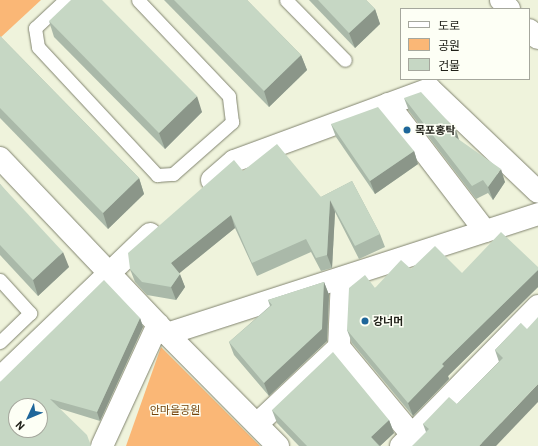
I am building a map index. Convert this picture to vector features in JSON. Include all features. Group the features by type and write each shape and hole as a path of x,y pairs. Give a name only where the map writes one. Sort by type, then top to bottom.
{"street":[{"path":"501,0 508,8"},
{"path":"530,31 538,38"},
{"path":"198,192 234,161 430,89 538,192"},
{"path":"388,104 485,231"},
{"path":"0,158 108,270 162,329 278,446"},
{"path":"0,378 108,270 168,218"},
{"path":"102,446 162,329 342,278 485,231 535,218"},
{"path":"342,278 339,347 406,440 538,306"},
{"path":"257,424 339,347"}],"lane":[{"path":"65,0 35,28 38,47 157,175 173,174 232,122 229,96 138,0"},
{"path":"286,0 345,60"},
{"path":"0,280 30,313 0,342"}],"green space":[{"path":"0,0 41,0 0,38"},
{"name":"안마을공원","path":"161,347 260,446 126,446"}],"building":[{"path":"71,0 102,0 197,96 159,133 49,21"},
{"path":"174,0 247,0 301,55 264,91"},
{"path":"318,0 366,0 375,9 349,33"},
{"path":"0,36 139,178 103,213 0,108"},
{"path":"421,92 456,130 451,134 501,169 488,187 483,180 472,186 404,98"},
{"path":"378,107 414,151 370,181 331,124"},
{"path":"277,144 321,197 352,181 380,234 355,246 330,200 327,255 316,258 306,239 252,263 231,215 171,263 180,274 171,287 142,282 130,269 128,253 234,160 243,171"},
{"path":"0,184 63,252 33,280 0,245"},
{"path":"501,232 538,267 538,270 442,364 444,366 408,403 347,330 349,288 365,275 375,288 401,260 411,269 435,246 462,273"},
{"path":"104,280 140,318 97,412 50,399 87,435 91,446 0,446 0,382"},
{"path":"324,282 322,329 264,383 229,342 272,305 268,300"},
{"path":"538,317 538,384 479,446 412,446 429,429 423,424 449,397 457,404 503,358 495,350 521,323 527,329"},
{"path":"333,352 389,420 371,437 379,446 307,446 272,410"}],"place":[{"name":"목포홍탁","path":"407,130"},
{"name":"강너머","path":"365,321"}]}
